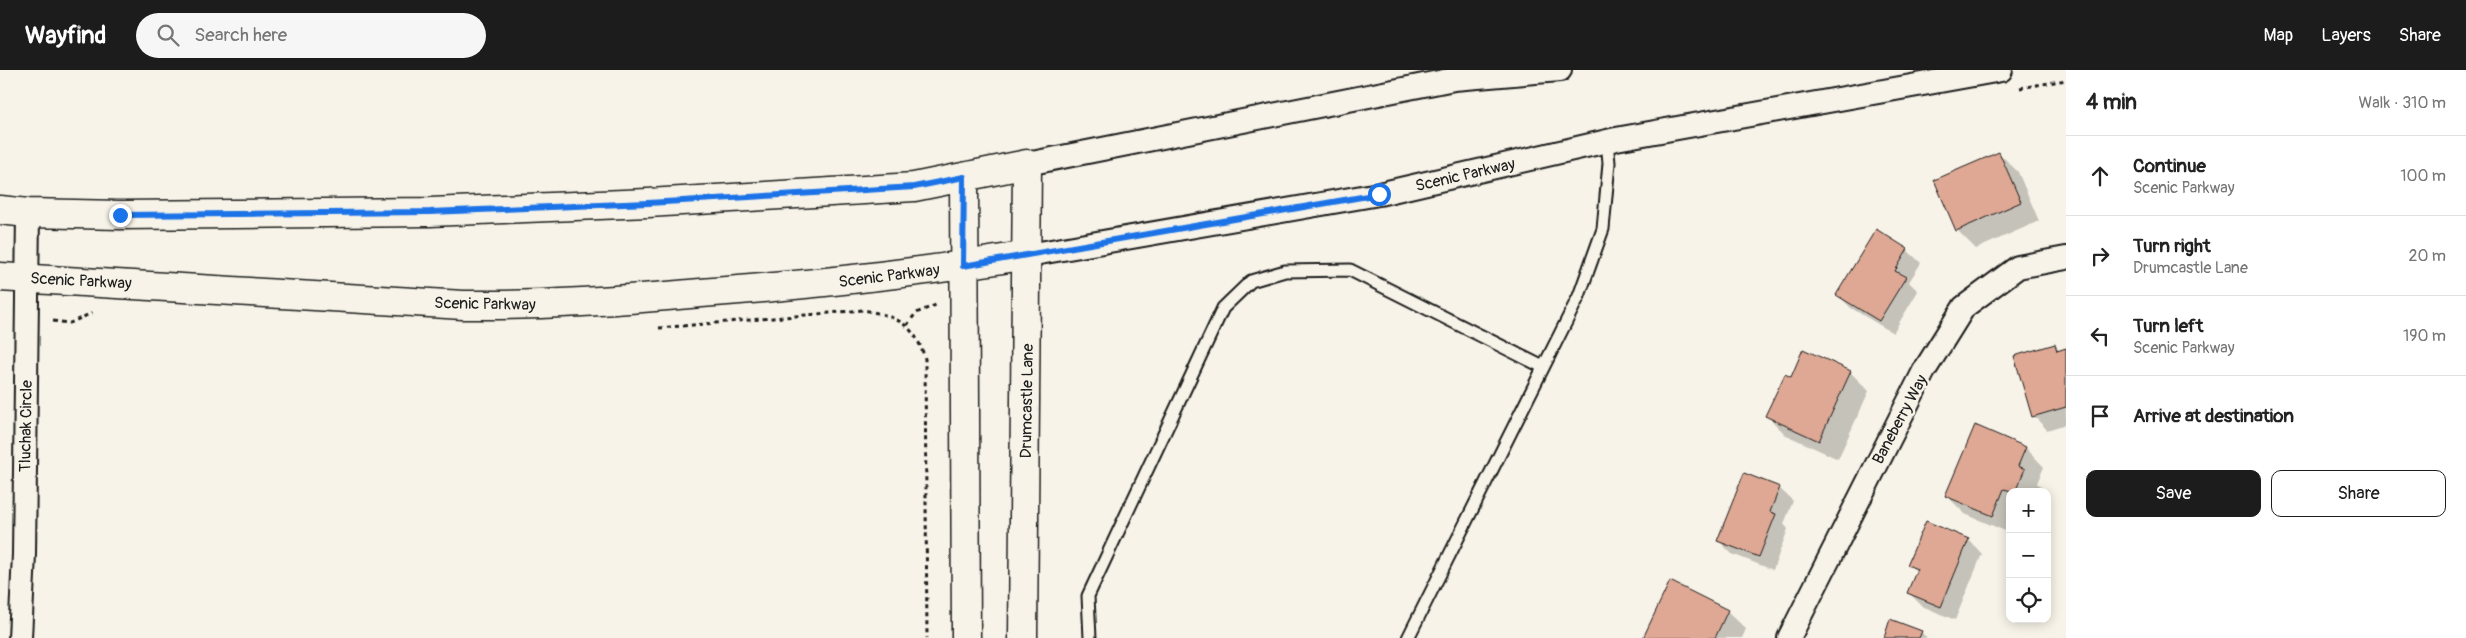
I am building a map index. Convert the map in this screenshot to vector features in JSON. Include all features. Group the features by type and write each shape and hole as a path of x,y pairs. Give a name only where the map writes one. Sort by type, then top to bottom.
{"street":[{"path":"0,210 28,213 120,215 430,212 914,187 1454,79 1560,70"},
{"name":"Scenic Parkway","path":"0,277 27,277 463,304 520,305 586,303 826,283 963,266 1379,194 1607,141 2001,70"},
{"name":"Drumcastle Lane","path":"1023,638 1028,255 1027,164"},
{"path":"964,177 966,638"},
{"name":"Tluchak Circle","path":"20,638 24,554 28,213"},
{"name":"Baneberry Way","path":"1789,638 1924,371 1964,307 2018,267 2066,258"}],"lane":[{"path":"1408,638 1579,296 1603,229 1609,163 1607,141"},
{"path":"1090,638 1088,596 1223,308 1251,281 1285,271 1350,270 1543,367"}],"path":[{"path":"656,328 863,310 896,318 907,325 921,344 925,359 927,638"},
{"path":"27,319 70,322 95,312"}],"building":[{"path":"1999,152 2021,202 1956,231 1934,180"},
{"path":"1876,229 1908,249 1895,271 1906,277 1879,321 1836,295"},
{"path":"2055,344 2057,351 2066,348 2066,407 2032,417 2014,356"},
{"path":"1803,349 1851,371 1819,441 1765,416 1785,374 1791,377"},
{"path":"1975,425 2026,447 2018,466 2025,469 2017,488 2004,489 1993,516 1945,496"},
{"path":"1744,473 1780,487 1770,512 1776,514 1759,557 1717,541"},
{"path":"1926,521 1969,539 1941,607 1907,593 1917,569 1907,565"},
{"path":"1670,581 1728,610 1715,638 1643,638"},
{"path":"1890,619 1922,631 1919,638 1884,638"}],"route":[{"path":"120,215 430,212 648,203 880,190 914,187 964,177 963,266 1379,194"}]}
